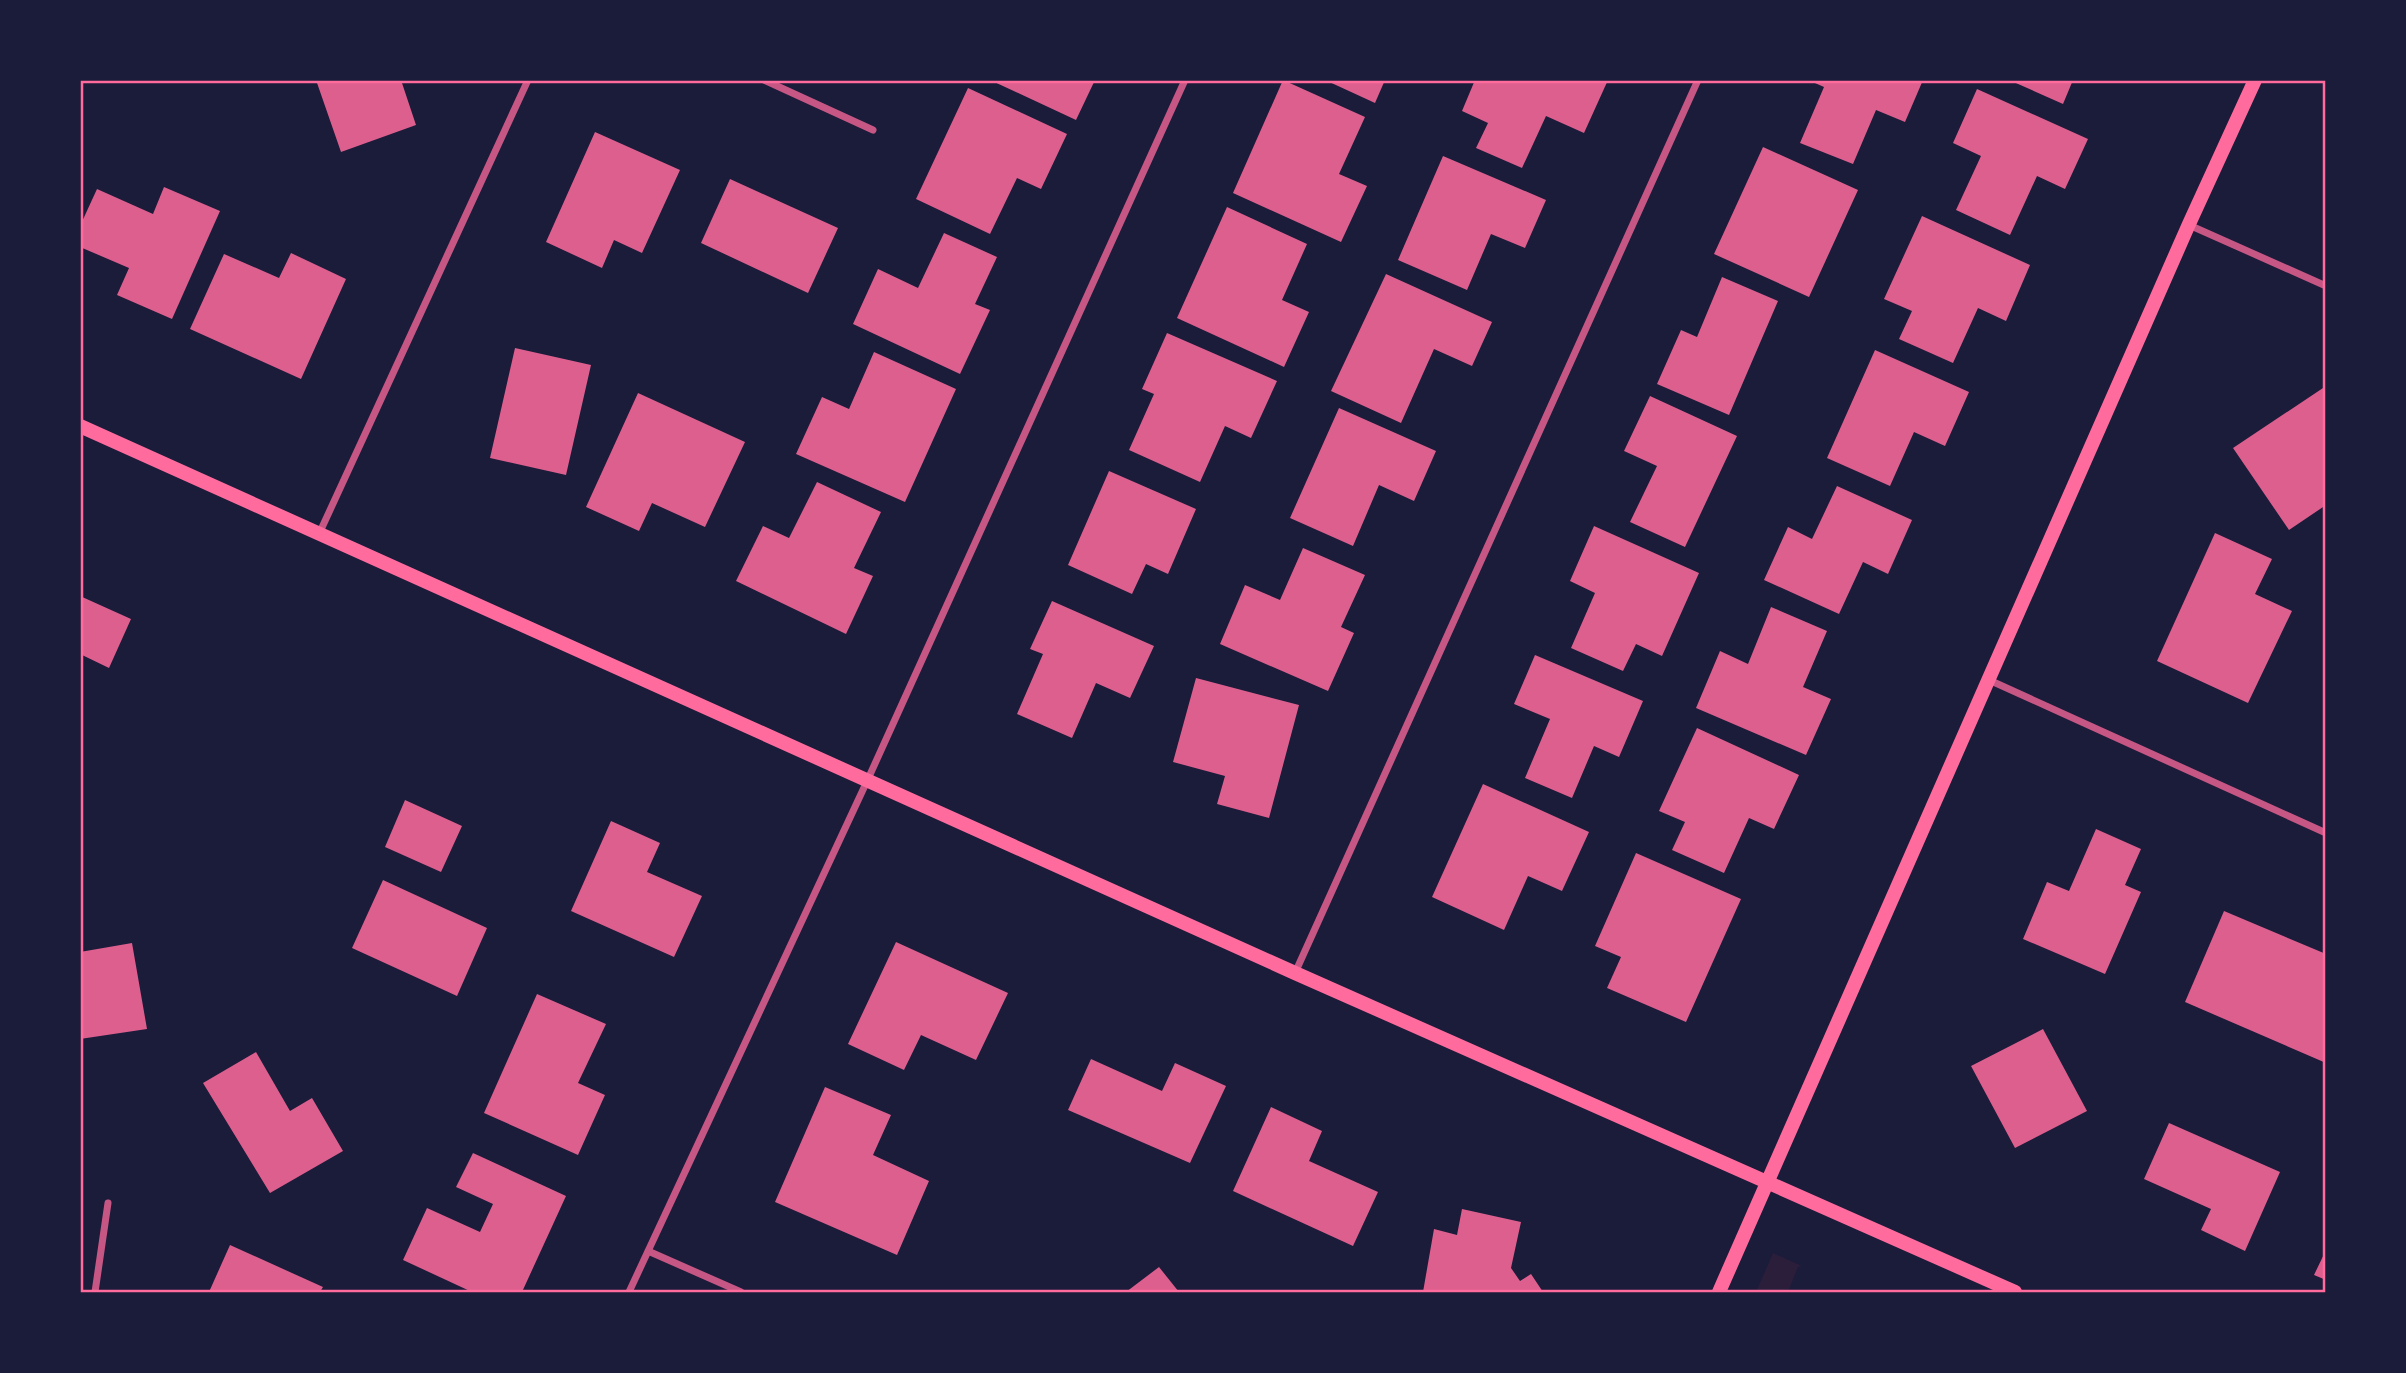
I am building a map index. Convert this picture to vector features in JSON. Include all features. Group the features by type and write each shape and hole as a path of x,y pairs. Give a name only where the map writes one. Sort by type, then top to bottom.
{"main road":[{"path":"1719,1293 2189,224 2255,80"},
{"path":"80,426 1295,973 2015,1293"}],"street":[{"path":"319,535 528,80"},
{"path":"764,80 873,130"},
{"path":"629,1293 868,779 1185,80"},
{"path":"1295,973 1698,80"},
{"path":"2189,224 2326,286"},
{"path":"1988,680 2326,833"},
{"path":"95,1293 108,1203"},
{"path":"648,1251 741,1293"}],"shaded area":[{"path":"1773,1253 1802,1266 1798,1267 1788,1292 1756,1292"}],"building":[{"path":"316,80 401,80 416,125 341,152"},
{"path":"990,80 1095,80 1076,120"},
{"path":"1283,80 1365,117 1339,174 1367,186 1341,242 1233,193"},
{"path":"1325,80 1385,80 1375,103"},
{"path":"1475,80 1608,80 1584,133 1546,116 1522,168 1476,148 1488,123 1462,111"},
{"path":"1808,80 1923,80 1905,122 1876,110 1853,164 1800,143 1824,87"},
{"path":"2009,80 2073,80 2063,104"},
{"path":"968,88 1067,134 1041,189 1017,178 990,234 916,199"},
{"path":"1977,89 2088,139 2065,189 2037,176 2010,235 1956,210 1981,156 1953,143"},
{"path":"595,132 680,170 642,253 614,240 602,268 546,242"},
{"path":"1763,147 1858,190 1809,297 1714,254"},
{"path":"1443,156 1546,200 1525,248 1491,234 1467,290 1398,260"},
{"path":"730,179 838,228 808,293 701,243"},
{"path":"164,187 220,211 172,319 117,295 129,268 80,247 80,226 97,189 153,214"},
{"path":"1227,207 1307,244 1282,300 1309,312 1284,367 1177,318"},
{"path":"1922,216 2030,265 2006,321 1978,308 1953,363 1899,339 1912,311 1884,299"},
{"path":"944,233 997,257 975,304 990,310 960,374 853,324 878,269 918,288"},
{"path":"291,253 346,279 301,379 190,329 224,254 279,278"},
{"path":"1386,274 1492,322 1472,366 1434,349 1401,423 1331,391"},
{"path":"1722,277 1778,301 1729,415 1657,384 1681,330 1697,337"},
{"path":"1167,333 1277,381 1251,438 1225,426 1200,482 1129,450 1154,394 1142,389"},
{"path":"515,348 591,365 566,475 490,458"},
{"path":"1875,350 1969,392 1945,446 1914,432 1890,486 1827,458"},
{"path":"874,352 956,389 905,502 796,454 822,397 849,409"},
{"path":"2326,386 2326,505 2289,530 2233,448"},
{"path":"638,393 745,442 705,527 652,503 639,531 586,507"},
{"path":"1650,396 1737,436 1685,547 1630,522 1657,466 1624,451"},
{"path":"1339,408 1436,451 1414,501 1379,485 1353,546 1290,518"},
{"path":"1109,471 1196,509 1168,574 1146,564 1132,594 1068,565"},
{"path":"817,482 881,512 854,568 873,576 846,634 736,581 763,526 789,538"},
{"path":"1837,486 1912,520 1888,574 1863,562 1839,614 1764,580 1788,527 1812,539"},
{"path":"1594,526 1699,573 1662,656 1636,644 1623,671 1571,648 1595,593 1570,581"},
{"path":"2215,533 2272,559 2255,594 2292,611 2248,703 2157,661"},
{"path":"1303,548 1365,575 1341,627 1354,633 1328,691 1220,644 1245,585 1280,600"},
{"path":"80,596 131,619 109,668 80,654"},
{"path":"1052,601 1154,646 1130,698 1096,683 1072,738 1017,714 1043,654 1030,649"},
{"path":"1771,607 1827,631 1803,687 1831,699 1806,755 1696,708 1720,651 1748,664"},
{"path":"1535,655 1643,701 1619,757 1594,746 1572,798 1525,778 1550,719 1514,704"},
{"path":"1196,678 1299,705 1269,818 1217,804 1225,776 1173,762"},
{"path":"1697,728 1799,775 1774,829 1749,818 1724,873 1672,850 1685,822 1659,811"},
{"path":"1483,784 1589,832 1562,891 1528,876 1504,930 1432,897"},
{"path":"405,800 462,826 441,872 385,847"},
{"path":"611,821 660,843 647,872 702,896 674,957 571,911"},
{"path":"2096,829 2141,849 2125,885 2141,892 2105,974 2023,939 2047,882 2069,891"},
{"path":"1636,853 1741,899 1686,1022 1607,988 1621,957 1595,946"},
{"path":"383,880 487,928 457,996 352,948"},
{"path":"2224,911 2326,954 2326,1063 2185,1002"},
{"path":"896,942 1008,993 976,1060 921,1035 904,1070 848,1044"},
{"path":"132,943 147,1029 80,1039 80,952"},
{"path":"537,994 606,1024 578,1083 605,1095 578,1155 484,1113"},
{"path":"2043,1029 2087,1111 2015,1148 1971,1066"},
{"path":"256,1052 290,1111 312,1098 343,1151 270,1193 203,1083"},
{"path":"1091,1059 1162,1091 1175,1063 1226,1086 1190,1163 1068,1110"},
{"path":"825,1087 891,1115 873,1155 929,1181 897,1255 775,1202"},
{"path":"1271,1107 1322,1131 1309,1161 1378,1192 1353,1246 1233,1191"},
{"path":"2169,1123 2280,1172 2245,1251 2201,1230 2211,1209 2144,1179"},
{"path":"473,1153 566,1196 522,1292 472,1292 403,1260 427,1208 480,1232 493,1204 456,1187"},
{"path":"1462,1209 1521,1222 1511,1268 1520,1281 1531,1274 1543,1292 1423,1292 1434,1229 1457,1235"},
{"path":"230,1245 323,1287 320,1292 209,1292"},
{"path":"2326,1250 2326,1280 2314,1275"},
{"path":"1159,1267 1179,1292 1126,1292"}]}
